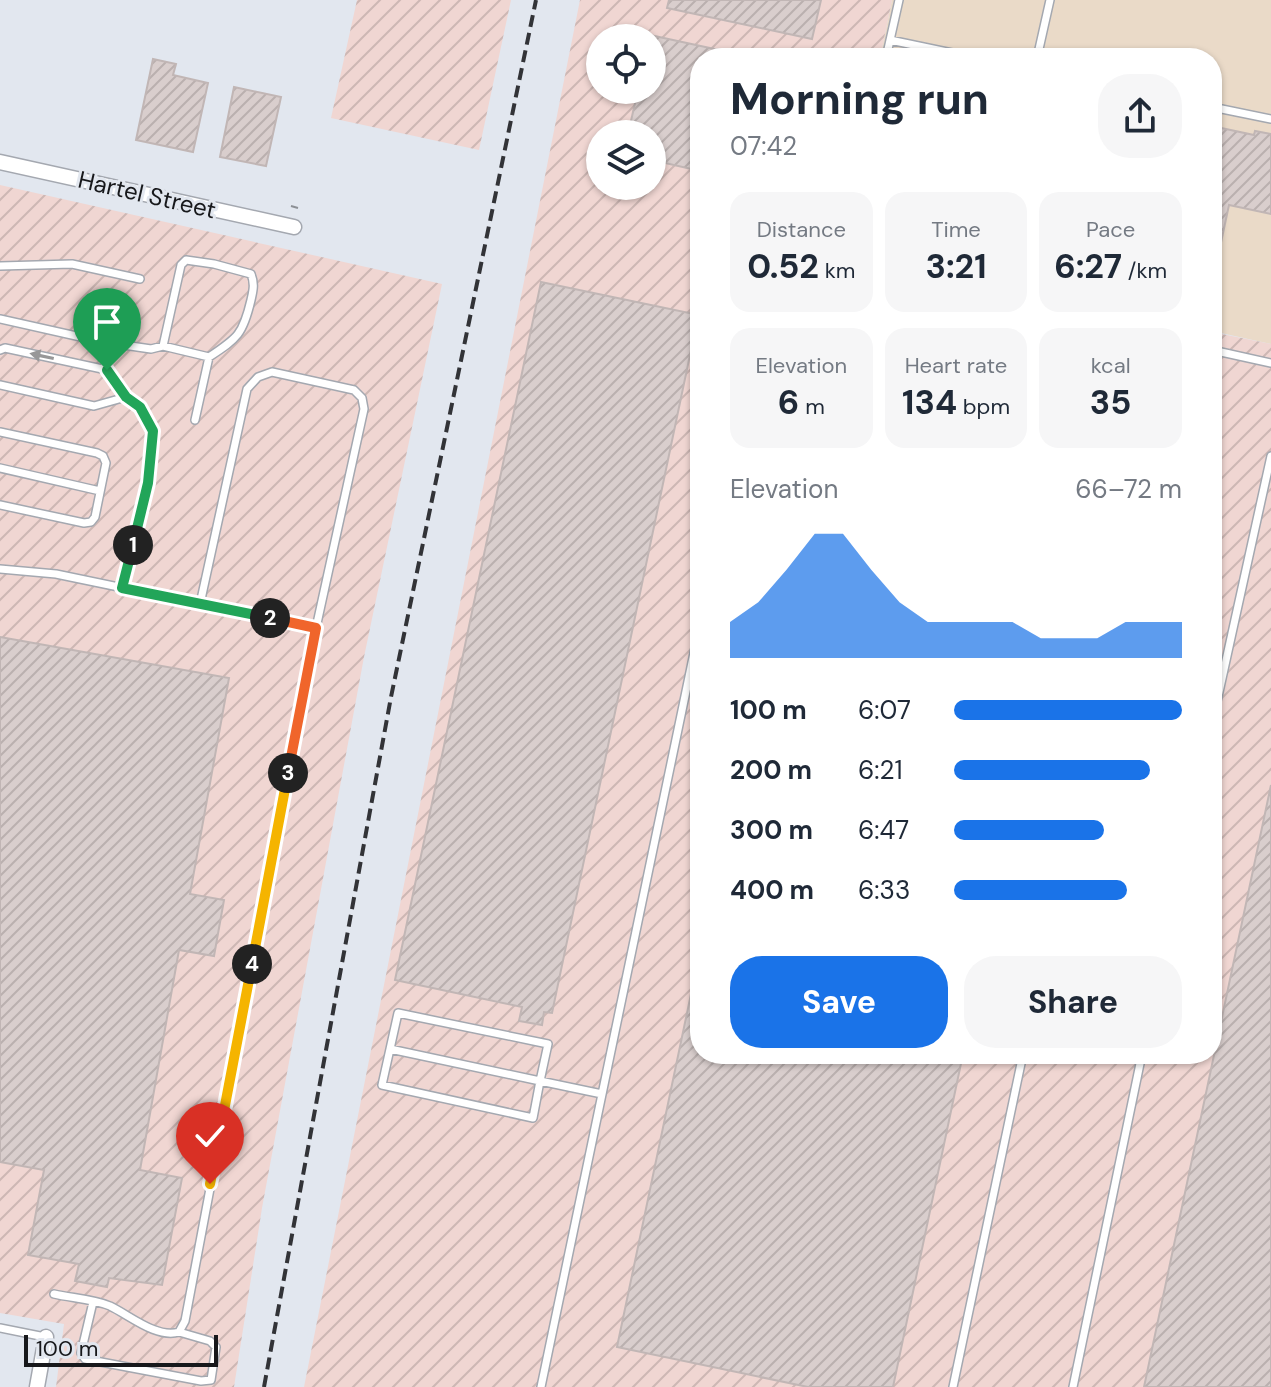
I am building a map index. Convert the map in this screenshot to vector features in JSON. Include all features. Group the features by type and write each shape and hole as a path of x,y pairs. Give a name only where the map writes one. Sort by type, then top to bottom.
{"street":[{"name":"Hartel Street","path":"0,162 294,227"},
{"path":"37,1387 46,1337"}],"lane":[{"path":"888,48 899,0"},
{"path":"1039,48 1050,0"},
{"path":"890,40 928,48"},
{"path":"1222,109 1271,119"},
{"path":"163,346 181,265 186,260 251,274 255,283 245,327 238,336 209,357 195,420"},
{"path":"0,266 72,264 140,279"},
{"path":"0,319 103,342 151,349 163,346 209,357"},
{"path":"0,350 5,348 107,370 126,397 140,407 153,431 148,483 122,588"},
{"path":"1222,352 1271,363"},
{"path":"179,1332 185,1321 316,628 364,409 362,398 354,390 272,372 258,377 247,389 200,604"},
{"path":"0,385 94,406 126,397"},
{"path":"0,432 103,456 106,463 95,517 91,522 0,505"},
{"path":"1222,679 1271,456"},
{"path":"0,468 100,491"},
{"path":"0,569 56,574 316,628"},
{"path":"541,1387 690,672"},
{"path":"398,1013 548,1044 540,1081 533,1118 382,1085 398,1013"},
{"path":"390,1049 602,1094"},
{"path":"953,1387 1021,1064"},
{"path":"1073,1387 1140,1064"},
{"path":"54,1294 93,1302 107,1305 162,1332 179,1332 210,1341 216,1347 211,1380 201,1381 85,1359 81,1353 93,1302"},
{"path":"0,1328 46,1337"}],"path":[{"path":"291,206 298,208"}],"shaded area":[{"path":"357,0 511,0 479,150 331,118"},
{"path":"580,0 892,0 882,48 690,48 690,1064 1222,1064 1222,334 1271,344 1271,1387 304,1387"},
{"path":"892,0 1271,0 1271,344 1222,333 1222,48 882,48"},
{"path":"0,185 442,284 364,657 262,1208 234,1387 56,1387 64,1324 0,1313"}],"building":[{"path":"669,0 821,0 812,39 667,8"},
{"path":"666,38 710,48 690,48 690,169 666,163 666,120 631,120 635,104 666,104"},
{"path":"153,59 176,64 173,75 208,83 193,152 136,140"},
{"path":"234,87 281,97 266,166 220,157"},
{"path":"1222,128 1254,135 1255,131 1271,134 1271,214 1229,205 1222,238"},
{"path":"541,282 690,313 690,355 552,1013 544,1012 542,1025 519,1021 522,1007 395,980"},
{"path":"0,637 229,678 190,894 224,900 214,956 179,950 140,1170 182,1178 162,1285 109,1278 107,1287 75,1281 79,1264 28,1255 44,1170 0,1162"},
{"path":"1271,785 1271,1387 1144,1387 1212,1064 1222,1064 1222,1017"},
{"path":"690,999 690,1064 961,1064 893,1387 808,1387 617,1347"}],"railway":[{"path":"264,1387 391,697 536,0"}],"route":[{"path":"107,370 126,397 140,407 153,431 148,483 122,588 316,628 210,1184"}]}
